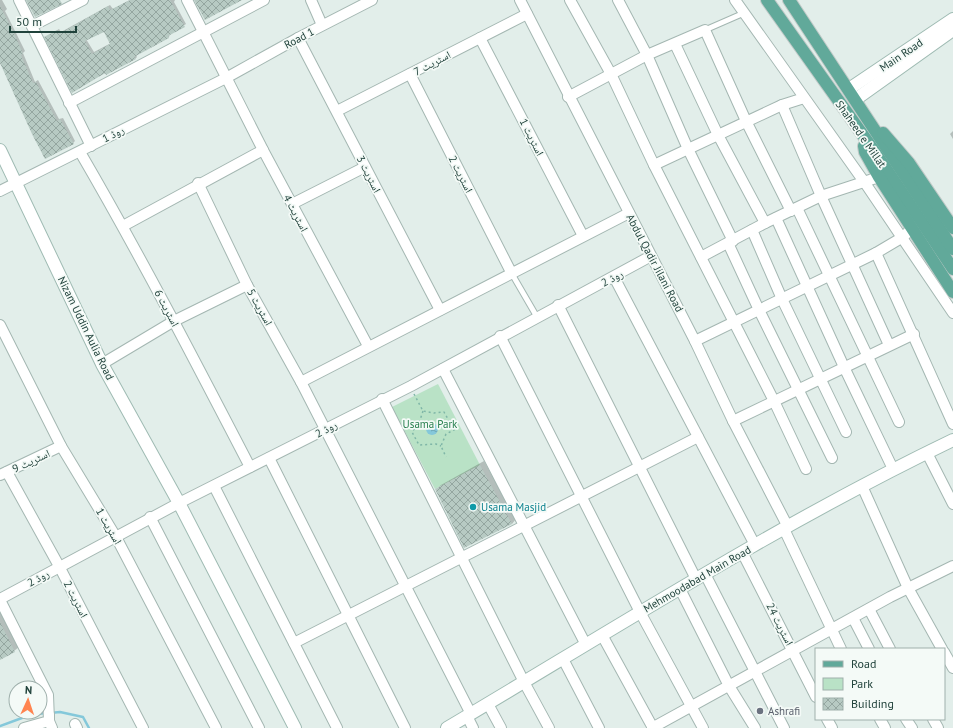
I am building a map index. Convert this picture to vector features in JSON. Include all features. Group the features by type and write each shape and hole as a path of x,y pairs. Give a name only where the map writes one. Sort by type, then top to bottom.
{"main road":[{"name":"Shaheed e Millat","path":"767,0 863,137 879,149 953,249"},
{"name":"Shaheed e Millat","path":"789,0 856,99 872,127 879,149 953,269"},
{"name":"Main Road","path":"898,64 953,19"},
{"name":"Main Road","path":"849,89 874,79 953,30"},
{"name":"Main Road","path":"856,99 874,79"},
{"path":"872,127 883,132 909,163 953,228"},
{"path":"863,137 866,152 879,177 911,229 953,292"},
{"name":"Nizam Uddin Aulia Road","path":"0,150 102,364 179,502 295,728"},
{"name":"Mehmoodabad Main Road","path":"447,728 742,552 893,469 953,440"}],"street":[{"path":"18,0 91,146"},
{"path":"32,26 83,0"},
{"path":"187,0 226,78"},
{"path":"69,103 264,0"},
{"path":"311,0 322,25"},
{"name":"Road 1","path":"226,78 322,25 372,0"},
{"name":"Abdul Qadir Jilani Road","path":"520,0 568,97 695,341 786,528 840,648"},
{"path":"570,0 611,74 654,165 774,401 806,469"},
{"path":"618,0 647,55 731,242 758,310 832,458"},
{"path":"735,0 865,183 953,313"},
{"name":"اسٹریٹ 7","path":"337,111 527,14"},
{"path":"568,97 647,55 705,30 746,121 828,276 899,422"},
{"name":"اسٹریٹ 3","path":"298,38 440,310"},
{"name":"اسٹریٹ 1","path":"480,38 583,236"},
{"path":"675,44 718,135 765,223"},
{"name":"اسٹریٹ 2","path":"410,74 512,274"},
{"name":"روڈ 1","path":"0,191 226,78"},
{"name":"اسٹریٹ 4","path":"226,78 368,346"},
{"path":"654,165 746,121 782,105 804,98"},
{"path":"782,105 821,196 889,345"},
{"path":"123,226 198,183 263,150"},
{"name":"اسٹریٹ 6","path":"80,152 123,226 250,467"},
{"path":"292,204 365,166"},
{"path":"701,257 765,223 821,196 865,183 879,177"},
{"name":"اسٹریٹ 5","path":"198,183 247,285 301,382 406,585 469,715 473,728"},
{"path":"301,382 368,346 512,274 629,213"},
{"path":"776,218 806,287 893,469"},
{"path":"695,341 876,253 903,238 911,229"},
{"path":"752,230 782,299 846,432"},
{"path":"876,253 914,334 953,424"},
{"name":"روڈ 2","path":"0,599 179,502 214,486 443,369 500,336 614,277 651,256"},
{"path":"614,277 756,545"},
{"path":"102,364 174,321 247,285"},
{"path":"558,305 640,468 784,728"},
{"name":"اسٹریٹ 1","path":"0,325 61,446 116,536 216,728"},
{"path":"733,421 914,334"},
{"path":"500,336 582,495 640,612 690,707 703,728"},
{"path":"443,369 586,645"},
{"path":"382,399 524,682 549,728"},
{"path":"294,643 350,616 406,585 582,495 640,468 698,437"},
{"name":"اسٹریٹ 9","path":"3,473 61,446"},
{"path":"927,453 953,504"},
{"path":"269,458 406,728"},
{"name":"اسٹریٹ 2","path":"3,473 59,566 143,728"},
{"path":"214,486 337,728"},
{"path":"862,486 908,588 941,648"},
{"path":"150,518 259,728"},
{"name":"اسٹریٹ 24","path":"742,552 815,695"},
{"path":"602,635 652,728 908,588 953,566"},
{"path":"680,589 729,686 755,728"},
{"path":"0,599 48,695 50,721 24,728"},
{"path":"869,609 889,648"},
{"path":"853,618 868,648"},
{"path":"945,654 953,668"},
{"path":"563,659 599,728"},
{"path":"488,704 501,728"}],"lane":[{"path":"705,30 744,13"},
{"path":"512,274 537,317"}],"path":[{"path":"416,398 423,411 420,423 412,432 419,445 436,444 441,446 446,456"},
{"path":"423,411 434,413 444,412 454,430 446,434 441,446"}],"green space":[{"name":"Usama Park","path":"438,384 480,465 435,489 392,407"}],"water":[{"path":"432,423 436,425 438,429 436,433 432,435 428,433 426,429 428,425"}],"building":[{"path":"26,0 60,0 62,4 35,17"},
{"path":"130,0 170,0 185,27 168,36 169,38 134,57 136,59 106,75 105,73 72,93 44,37 57,30 59,34 108,6 110,10","holes":["104,32 110,44 92,54 85,41"]},
{"path":"194,0 242,0 205,20"},
{"path":"0,6 23,54 21,55 33,83 36,82 57,121 60,119 74,144 45,159 0,63"},
{"name":"Usama Masjid","path":"480,465 512,524 464,548 435,489"},
{"path":"0,622 15,652 0,660"}],"waterway":[{"path":"50,713 60,712 83,717 89,728"},
{"path":"0,726 16,720"}],"place":[{"name":"Usama Masjid","path":"473,507"},
{"name":"Ashrafi","path":"760,711"}]}
